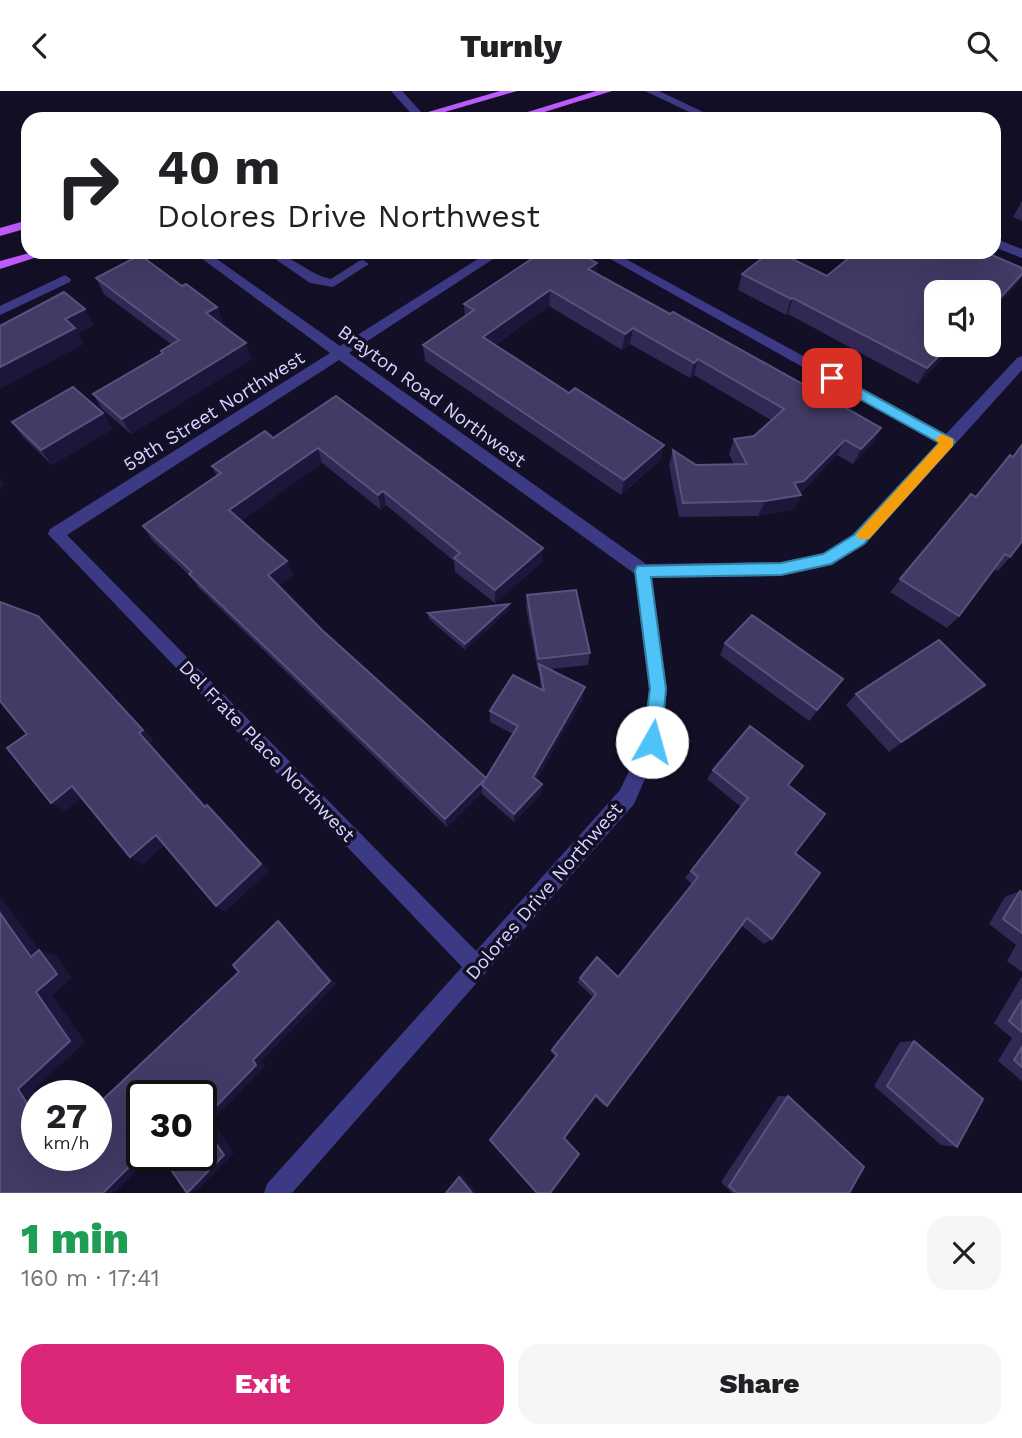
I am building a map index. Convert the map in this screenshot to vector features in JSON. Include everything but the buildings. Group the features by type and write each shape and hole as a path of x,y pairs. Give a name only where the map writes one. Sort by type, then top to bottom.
{"main road":[{"path":"436,112 512,91"},
{"path":"534,112 607,91"},
{"path":"0,232 21,226"},
{"path":"0,265 22,259"}],"street":[{"path":"396,91 410,112"},
{"path":"650,91 696,112"},
{"path":"1001,245 1022,254"},
{"name":"Brayton Road Northwest","path":"209,259 643,571"},
{"path":"282,259 316,280 333,283 363,264"},
{"name":"59th Street Northwest","path":"56,534 487,259"},
{"path":"617,259 948,442"},
{"path":"0,311 65,279"},
{"path":"643,571 781,569 826,560 859,540 1022,361"},
{"name":"Del Frate Place Northwest","path":"56,534 478,968"},
{"name":"Dolores Drive Northwest","path":"276,1193 627,797 652,742 658,689 643,571"}],"slow traffic":[{"path":"864,535 948,442 942,439"}],"route":[{"path":"652,742 658,689 652,625 643,571 781,569 826,560 859,540 948,442 832,378"}]}
